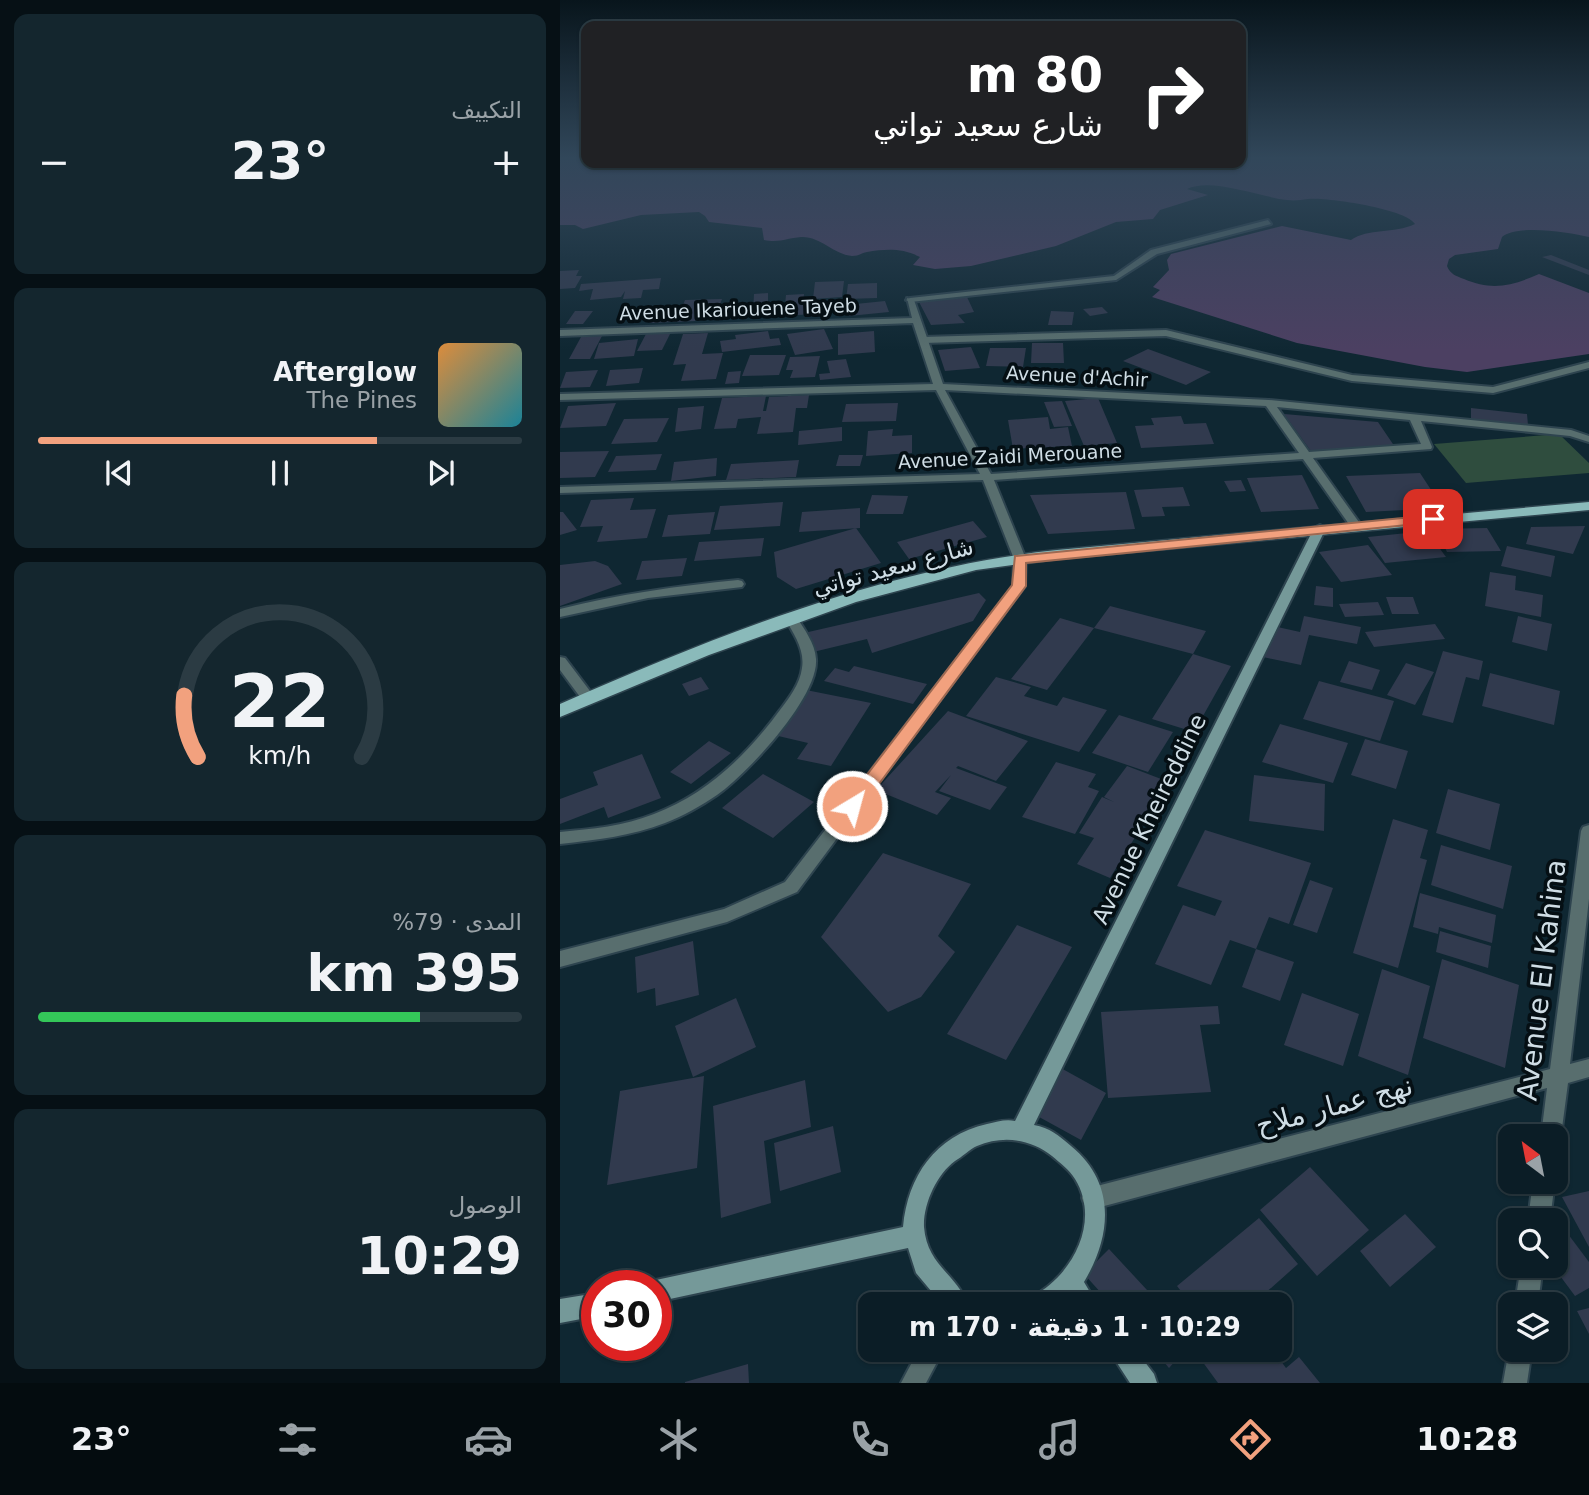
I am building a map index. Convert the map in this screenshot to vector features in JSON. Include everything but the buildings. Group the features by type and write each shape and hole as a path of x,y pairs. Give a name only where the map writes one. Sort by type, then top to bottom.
{"main road":[{"name":"شارع سعيد تواتي","path":"560,711 705,649 791,619 951,571 1020,559 1320,528 1589,506"}],"street":[{"path":"560,959 727,915 791,887 1019,586 1020,559 987,477 939,387 910,300 1116,278 1154,252 1268,222"},
{"name":"Avenue Ikariouene Tayeb","path":"560,333 916,320"},
{"path":"923,340 1166,333 1352,378 1493,390 1589,365"},
{"name":"Avenue d'Achir","path":"560,397 939,387 1269,403 1571,433 1589,439"},
{"path":"1269,403 1355,525"},
{"name":"Avenue Zaidi Merouane","path":"560,490 987,477 1427,447 1414,417"},
{"name":"Avenue Kheireddine","path":"1020,1130 1320,528"},
{"path":"560,613 604,601 665,590 738,584"},
{"path":"560,838 601,835 659,820 717,790 756,755 808,678 808,643 791,619"},
{"path":"560,661 588,698"},
{"name":"Avenue El Kahina","path":"1553,1124 1589,831"},
{"name":"نهج عمار ملاح","path":"1093,1198 1589,1068"},
{"path":"942,1292 920,1263 913,1236 914,1209 923,1183 936,1163 954,1147 997,1129 1020,1130 1050,1139 1070,1154 1084,1173 1093,1198 1094,1227 1087,1256 1070,1282 1057,1292"},
{"path":"672,1288 913,1236"},
{"path":"1070,1282 1077,1292"},
{"path":"560,1311 581,1307"},
{"path":"913,1383 925,1362"},
{"path":"1130,1362 1145,1383"},
{"path":"1515,1383 1518,1362"}],"green space":[{"path":"1559,434 1589,463 1589,473 1466,483 1434,444"}],"shaded area":[{"path":"560,221 618,221 583,229 575,225 560,225"},
{"path":"1134,221 1116,222 1056,246 971,266 935,269 913,265 920,257 900,251 845,255 808,237 764,240 762,228 709,222"},
{"path":"1411,221 1589,221 1589,237 1557,231 1509,233 1502,237 1498,249 1455,255 1449,259 1447,266 1456,276 1484,285 1502,286 1539,274 1589,293 1589,354 1467,372 1425,367 1297,343 1152,297 1160,290 1153,287 1169,270 1167,260 1171,254 1282,226 1351,240 1365,234 1415,224"}],"route":[{"path":"852,806 1019,586 1020,559 1433,519"}]}
